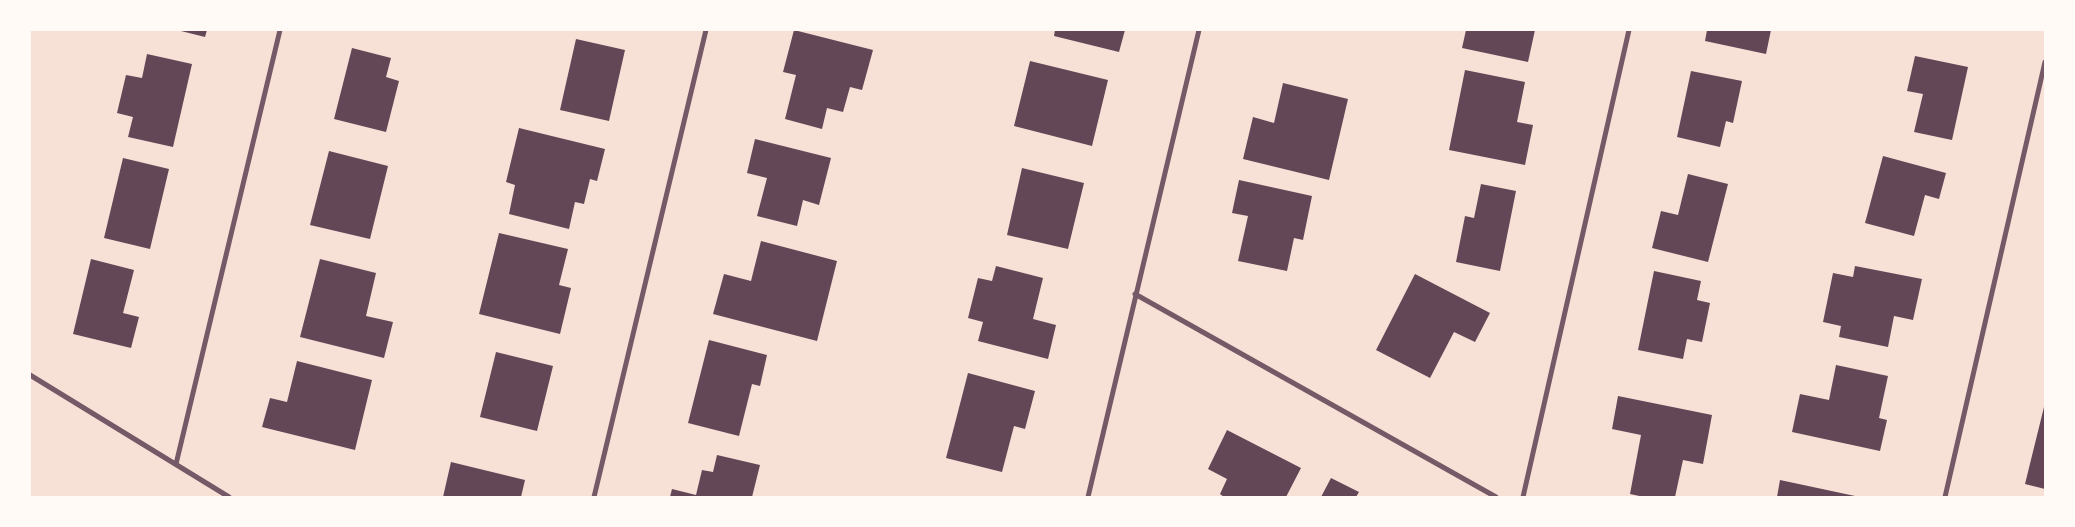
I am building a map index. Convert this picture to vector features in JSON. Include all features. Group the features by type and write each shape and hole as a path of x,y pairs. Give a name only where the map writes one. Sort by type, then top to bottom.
{"street":[{"path":"176,464 280,30"},
{"path":"594,497 706,30"},
{"path":"1088,497 1199,30"},
{"path":"1522,497 1629,30"},
{"path":"1945,497 2045,62"},
{"path":"1135,294 1496,497"},
{"path":"30,375 229,497"}],"building":[{"path":"177,30 207,30 205,37"},
{"path":"794,30 873,50 862,90 850,87 843,112 827,108 822,129 785,119 796,75 783,72"},
{"path":"1055,30 1125,30 1119,52 1054,36"},
{"path":"1466,30 1535,30 1528,62 1462,48"},
{"path":"1707,30 1771,30 1766,54 1705,41"},
{"path":"576,39 625,50 609,121 560,110"},
{"path":"352,48 391,58 386,77 399,81 386,132 334,119"},
{"path":"147,54 192,64 173,147 128,137 133,117 117,113 126,75 142,78"},
{"path":"1915,56 1968,67 1952,140 1914,132 1923,94 1907,91"},
{"path":"1030,61 1108,80 1092,146 1014,126"},
{"path":"1465,70 1525,82 1517,122 1533,125 1525,165 1449,150"},
{"path":"1691,71 1742,81 1733,123 1726,121 1720,147 1677,137"},
{"path":"1283,83 1348,99 1329,180 1243,159 1253,117 1274,123"},
{"path":"519,128 605,149 597,181 590,179 584,204 575,202 569,229 509,214 515,185 506,182"},
{"path":"755,139 831,158 819,205 803,200 797,226 757,216 767,178 747,173"},
{"path":"329,151 388,166 370,239 310,225"},
{"path":"1883,156 1946,173 1939,199 1925,195 1914,236 1865,223"},
{"path":"123,158 169,169 150,249 104,238"},
{"path":"1022,168 1084,183 1068,249 1007,235"},
{"path":"1688,174 1728,184 1708,262 1652,248 1661,211 1678,215"},
{"path":"1239,180 1312,196 1303,240 1294,238 1287,271 1238,261 1248,216 1232,213"},
{"path":"1481,184 1516,191 1500,271 1456,262 1465,216 1474,218"},
{"path":"499,233 568,249 559,285 571,288 560,334 479,314"},
{"path":"761,241 837,261 817,341 713,314 724,274 751,281"},
{"path":"91,259 134,270 123,313 139,317 131,348 73,334"},
{"path":"320,259 376,273 366,316 393,322 384,358 300,337"},
{"path":"996,266 1043,278 1033,319 1056,325 1048,359 978,341 983,322 968,318 978,278 992,281"},
{"path":"1855,266 1922,279 1913,320 1894,316 1888,347 1839,337 1841,326 1823,322 1833,273 1853,277"},
{"path":"1654,271 1701,281 1697,300 1710,303 1702,342 1687,339 1683,359 1638,350"},
{"path":"1415,274 1490,313 1475,342 1454,332 1430,378 1376,350"},
{"path":"709,340 767,355 760,386 752,384 739,436 688,423"},
{"path":"496,352 553,366 537,431 480,417"},
{"path":"297,361 372,380 355,450 262,427 270,398 287,402"},
{"path":"1836,365 1888,376 1879,418 1887,420 1880,451 1792,432 1800,394 1829,400"},
{"path":"968,373 1035,391 1025,429 1014,426 1002,472 946,458"},
{"path":"1618,396 1712,415 1703,464 1683,460 1675,497 1644,497 1630,494 1641,435 1612,429"},
{"path":"2045,407 2045,489 2025,484"},
{"path":"1227,430 1301,468 1286,497 1224,497 1220,494 1227,479 1208,469"},
{"path":"717,455 760,465 752,497 670,497 672,489 696,495 702,470 713,472"},
{"path":"451,462 525,480 521,497 443,497"},
{"path":"1331,478 1359,492 1356,497 1321,497"},
{"path":"1780,480 1855,496 1855,497 1777,497"}]}
